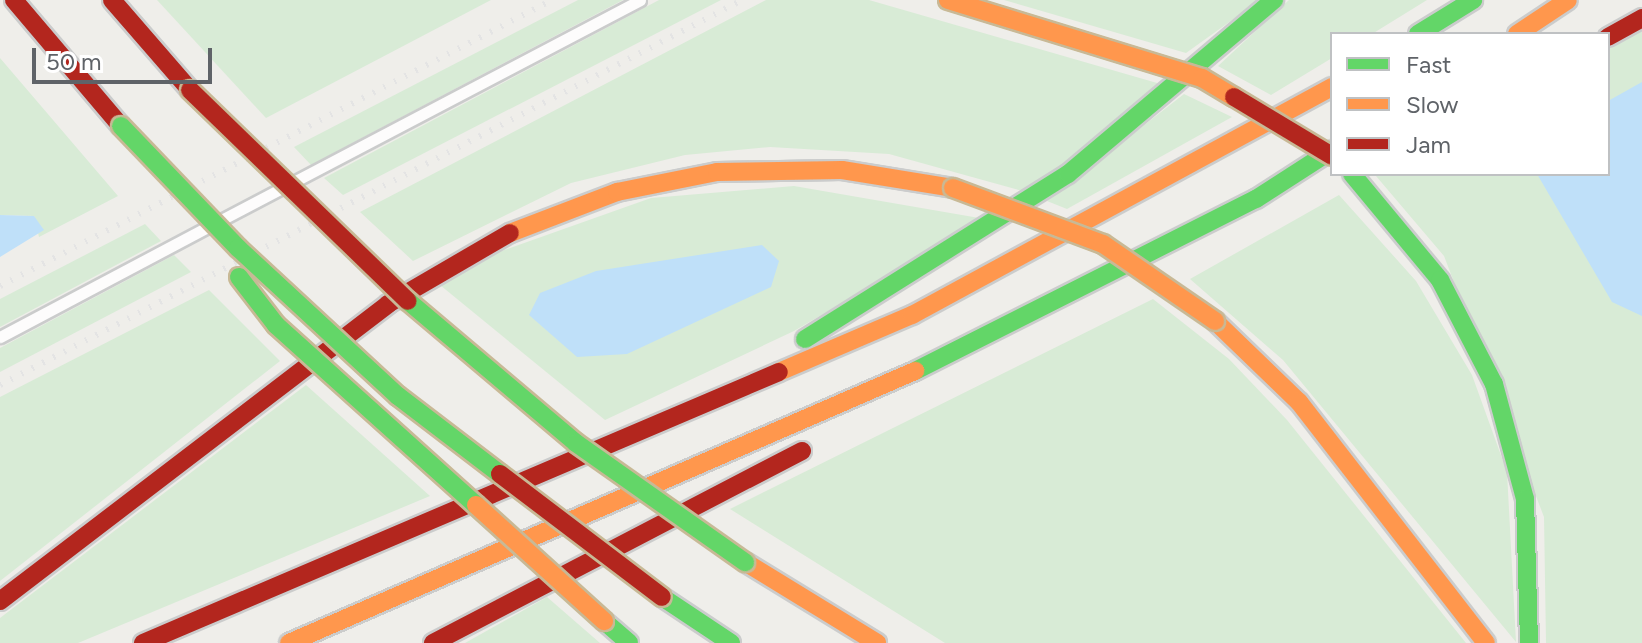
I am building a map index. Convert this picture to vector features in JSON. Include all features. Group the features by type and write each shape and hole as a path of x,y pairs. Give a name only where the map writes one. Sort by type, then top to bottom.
{"highway":[{"path":"14,0 121,126 276,325 629,643"},
{"path":"112,0 190,90 448,340 576,443 745,562 877,643"},
{"path":"948,0 1202,78 1330,155"},
{"path":"635,436 1009,216 1146,114 1274,0"},
{"path":"1421,32 1473,0"},
{"path":"1520,32 1568,0"},
{"path":"1610,36 1642,18"},
{"path":"143,643 635,436 989,277 1330,88"},
{"path":"121,126 238,248 398,396 662,597 731,643"},
{"path":"289,643 745,453 1043,309 1256,199 1330,151"},
{"path":"0,601 378,311 517,227 617,192 717,172 842,170 953,188 1095,240 1215,321 1299,402 1482,637"},
{"path":"1256,199 1334,176"},
{"path":"1354,176 1393,217 1452,299 1502,405 1528,525 1529,643"},
{"path":"854,420 1043,309"},
{"path":"433,643 827,436"}],"lane":[{"path":"0,337 640,0"}],"green space":[{"path":"157,0 491,0 266,118"},
{"path":"578,0 623,0 311,165 294,147"},
{"path":"659,0 721,0 343,195 324,178"},
{"path":"766,0 869,0 1164,85 1026,192 889,154 770,147 685,155 571,183 413,261 360,212"},
{"path":"1004,0 1260,0 1186,53"},
{"path":"1289,0 1427,0 1375,32 1330,32 1330,59 1271,95 1218,66"},
{"path":"1642,30 1642,643 1546,643 1544,517 1444,256 1376,176 1610,176 1610,48"},
{"path":"0,58 118,196 39,237 34,216 0,215"},
{"path":"1184,94 1232,117 1067,209 1047,201"},
{"path":"794,186 985,219 794,331 605,420 440,285 493,254 651,198"},
{"path":"1339,195 1416,281 1472,375 1507,472 1516,642 1283,360 1190,279"},
{"path":"145,224 161,241 0,327 0,299"},
{"path":"174,255 191,272 0,372 0,348"},
{"path":"209,290 280,361 0,581 0,397"},
{"path":"1153,299 1229,359 1287,420 1466,643 945,643 730,509"},
{"path":"306,385 430,496 78,643 0,643 0,618"},
{"path":"547,597 600,643 465,643"}],"water":[{"path":"1642,82 1642,316 1612,302 1538,176 1610,176 1610,100"},
{"path":"0,215 34,216 44,230 0,257"},
{"path":"762,245 779,261 771,287 627,354 577,357 529,315 540,293 596,271"}],"railway":[{"path":"0,286 552,0"},
{"path":"0,385 742,0"}],"traffic: fast":[{"path":"805,339 1068,174 1274,0"},
{"path":"1421,32 1473,0"},
{"path":"121,126 238,248 398,396 500,474"},
{"path":"915,371 1256,199 1330,151"},
{"path":"1354,176 1440,280 1494,384 1525,499 1529,643"},
{"path":"239,277 276,325 476,505"},
{"path":"408,301 576,443 745,562"},
{"path":"662,597 731,643"},
{"path":"604,621 629,643"}],"traffic: slow":[{"path":"948,0 1202,78 1234,97"},
{"path":"1520,32 1568,0"},
{"path":"779,372 912,315 1330,88"},
{"path":"510,233 617,192 717,172 842,170 953,188"},
{"path":"953,188 1103,244 1215,321"},
{"path":"1215,321 1299,402 1486,643"},
{"path":"289,643 915,371"},
{"path":"476,505 604,621"},
{"path":"745,562 877,643"}],"traffic: jam":[{"path":"14,0 121,126"},
{"path":"112,0 190,90"},
{"path":"1610,36 1642,18"},
{"path":"190,90 408,301"},
{"path":"1234,97 1330,155"},
{"path":"0,601 388,304 510,233"},
{"path":"143,643 779,372"},
{"path":"433,643 802,451"},
{"path":"500,474 662,597"}]}
